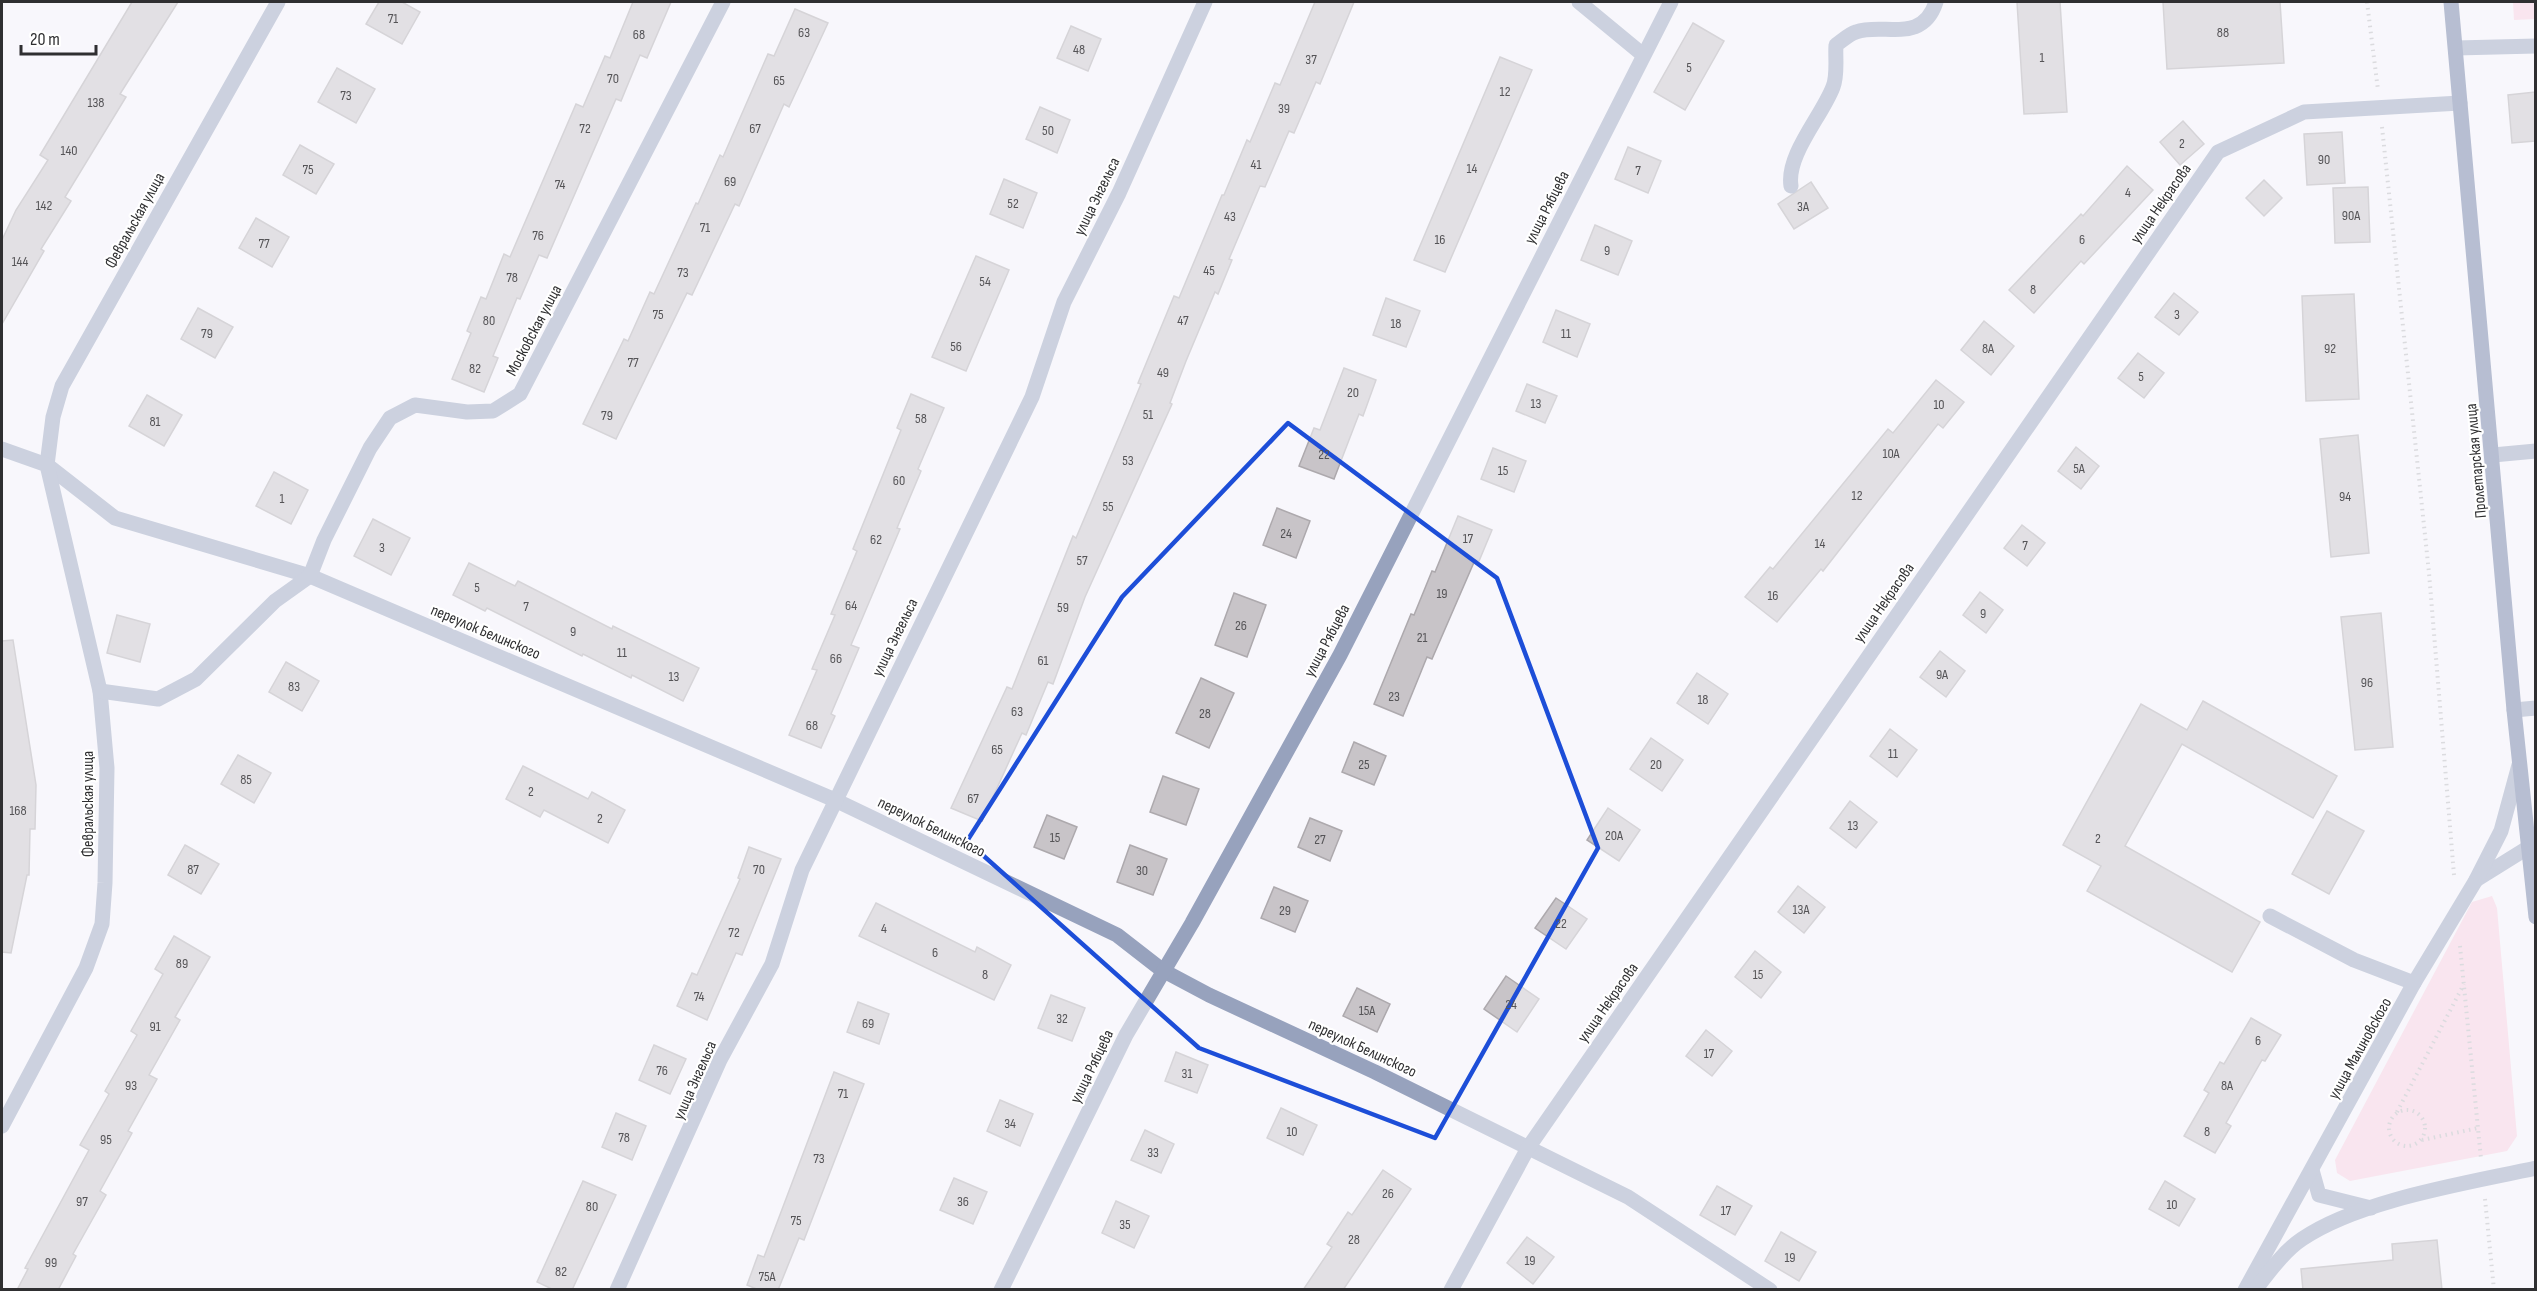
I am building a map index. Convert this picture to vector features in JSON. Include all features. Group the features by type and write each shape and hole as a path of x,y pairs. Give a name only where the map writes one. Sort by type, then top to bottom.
{"main road":[{"name":"Пролетарская улица","path":"2451,2 2514,710 2521,758 2535,917"}],"street":[{"name":"Февральская улица","path":"2,1126 86,968 102,924 107,768 100,691 47,465 53,417 62,386 278,2"},
{"name":"Московская улица","path":"310,576 324,540 370,448 390,418 415,405 467,412 493,411 520,394 723,2"},
{"name":"улица Энгельса","path":"617,1290 720,1060 772,964 802,870 1032,397 1064,302 1119,193 1205,2"},
{"path":"1579,2 1642,54"},
{"name":"улица Рябцева","path":"1001,1290 1126,1035 1162,970 1192,923 1340,655 1642,54 1671,2"},
{"path":"1791,186 1790,178 1800,148 1834,85 1836,45 1856,32 1912,29 1933,11 1936,2"},
{"path":"2456,48 2535,46"},
{"name":"улица Некрасова","path":"1451,1290 1528,1148 2218,152 2304,112 2460,103"},
{"path":"2,449 47,465"},
{"path":"2493,455 2535,451"},
{"name":"переулок Белинского","path":"47,465 115,518 310,576 836,800 1117,935 1162,970 1628,1197 1770,1290"},
{"path":"100,691 158,699 196,679 276,601 310,576"},
{"path":"2514,710 2535,708"},
{"path":"2476,880 2501,831 2521,758"},
{"name":"улица Малиновского","path":"2245,1290 2414,983 2476,880 2529,847"},
{"path":"2270,916 2354,960 2414,983"},
{"path":"2255,1290 2301,1239 2371,1208 2535,1168"},
{"path":"2312,1170 2319,1195 2371,1208"}],"path":[{"path":"2367,2 2429,573 2457,912 2494,1290"},
{"path":"2464,984 2397,1112 2392,1117 2389,1129 2394,1141 2408,1147 2422,1140 2478,1128"},
{"path":"2397,1112 2412,1110 2423,1118 2425,1133 2422,1140"}],"highlighted area":[{"path":"1288,423 1497,578 1598,848 1435,1138 1199,1048 967,841 1122,597"}],"shaded area":[{"path":"2513,2 2535,2 2535,19 2514,20"},
{"path":"2492,896 2497,908 2517,1136 2507,1151 2350,1181 2337,1173 2335,1160 2472,902"}],"building":[{"path":"132,2 178,2 120,94 126,97 65,197 71,201 41,249 44,251 2,324 2,240 16,210 48,160 40,155"},
{"path":"379,2 402,2 420,12 402,44 366,24"},
{"path":"633,2 671,2 647,58 640,55 621,101 616,99 547,258 539,255 520,299 517,298 493,356 498,358 484,392 452,379 471,333 467,331 481,297 486,299 504,254 510,257 576,104 583,107 605,56 610,58"},
{"path":"1315,2 1354,2 1320,84 1316,82 1294,133 1289,131 1265,187 1260,186 1229,259 1232,260 1218,294 1215,292 1186,361 1170,403 1172,404 1085,597 1053,684 1048,682 1026,735 1022,733 982,821 951,808 1007,687 1012,689 1073,536 1076,538 1141,384 1138,383 1174,296 1179,298 1247,140 1250,142 1275,83 1280,85"},
{"path":"2017,2 2060,2 2067,112 2024,114"},
{"path":"2163,2 2280,2 2284,63 2167,69"},
{"path":"795,9 828,23 789,107 784,104 739,206 735,204 692,295 687,293 616,439 583,424 624,339 628,341 650,292 654,294 720,155 723,157 768,54 774,56"},
{"path":"1693,23 1724,41 1685,110 1654,92"},
{"path":"1071,26 1101,39 1088,71 1057,58"},
{"path":"1500,57 1532,70 1445,272 1414,260"},
{"path":"337,68 375,89 356,123 318,102"},
{"path":"2535,92 2535,141 2512,143 2508,95"},
{"path":"1040,107 1070,120 1057,153 1026,139"},
{"path":"2183,121 2204,144 2180,165 2160,142"},
{"path":"2342,132 2345,183 2307,185 2304,134"},
{"path":"300,145 334,164 316,194 283,175"},
{"path":"1628,147 1661,161 1648,193 1615,179"},
{"path":"2127,166 2153,190 2084,264 2081,261 2034,313 2009,290 2081,214 2083,216"},
{"path":"1004,179 1037,193 1023,228 990,214"},
{"path":"2264,180 2282,198 2264,216 2246,198"},
{"path":"1811,182 1828,208 1794,229 1778,204"},
{"path":"2368,187 2370,242 2335,243 2333,188"},
{"path":"256,218 289,237 272,267 239,248"},
{"path":"1595,225 1632,241 1618,275 1581,260"},
{"path":"976,256 1009,270 966,371 932,357"},
{"path":"2174,293 2198,312 2179,335 2155,317"},
{"path":"2354,294 2359,399 2306,401 2302,296"},
{"path":"1386,298 1420,311 1406,347 1373,335"},
{"path":"198,308 233,327 215,358 181,339"},
{"path":"1556,310 1590,324 1577,357 1543,342"},
{"path":"1984,321 2014,346 1991,375 1961,350"},
{"path":"2138,353 2164,373 2144,398 2118,378"},
{"path":"1344,368 1376,380 1363,416 1359,414 1334,479 1299,466 1314,428 1320,430"},
{"path":"1936,380 1964,402 1943,428 1938,424 1823,571 1821,569 1777,622 1745,597 1770,567 1773,569 1888,429 1893,433"},
{"path":"1527,384 1557,396 1545,423 1516,411"},
{"path":"911,394 944,408 918,469 921,471 897,528 900,529 851,645 859,648 831,714 835,716 821,748 789,735 817,670 812,669 835,615 831,614 857,551 853,549 901,430 897,428"},
{"path":"147,395 182,415 164,446 129,426"},
{"path":"2358,435 2369,553 2331,557 2320,439"},
{"path":"2076,447 2099,466 2081,489 2058,471"},
{"path":"1493,448 1526,461 1514,492 1481,479"},
{"path":"274,472 308,490 291,524 256,506"},
{"path":"1277,508 1310,521 1296,558 1263,545"},
{"path":"1458,516 1492,530 1479,561 1475,560 1432,659 1427,657 1403,716 1374,704 1411,614 1414,615 1432,571 1435,572"},
{"path":"373,519 410,538 391,575 354,556"},
{"path":"2022,525 2045,543 2027,566 2004,548"},
{"path":"469,563 515,586 518,581 612,629 613,626 699,668 683,701 632,675 631,678 583,654 582,656 487,608 485,611 453,595"},
{"path":"1980,592 2003,610 1986,633 1963,615"},
{"path":"1234,593 1266,605 1247,657 1215,645"},
{"path":"2381,613 2393,747 2355,750 2341,617"},
{"path":"117,615 150,624 140,662 107,653"},
{"path":"13,640 36,785 35,829 30,829 29,875 27,875 11,953 2,952 2,641"},
{"path":"1940,651 1965,671 1946,697 1920,677"},
{"path":"286,662 319,681 302,711 269,692"},
{"path":"1697,673 1728,694 1708,724 1677,703"},
{"path":"1201,678 1234,693 1209,748 1176,733"},
{"path":"2203,701 2337,776 2313,818 2182,744 2125,846 2260,922 2232,972 2087,891 2101,866 2063,845 2141,704 2187,730"},
{"path":"1890,729 1917,750 1897,777 1870,756"},
{"path":"1651,738 1683,760 1662,791 1630,769"},
{"path":"1354,742 1386,756 1374,785 1342,772"},
{"path":"238,755 271,773 254,803 221,784"},
{"path":"523,766 588,799 592,792 625,810 608,843 544,810 540,817 506,799"},
{"path":"1163,776 1199,789 1186,825 1150,812"},
{"path":"1850,801 1877,822 1856,848 1830,828"},
{"path":"1608,808 1640,830 1619,861 1587,840"},
{"path":"2327,811 2364,831 2329,894 2292,874"},
{"path":"1047,815 1077,827 1064,859 1034,847"},
{"path":"1310,818 1342,831 1330,861 1298,847"},
{"path":"185,845 219,864 201,894 168,875"},
{"path":"1130,845 1167,859 1153,895 1117,882"},
{"path":"749,847 781,859 742,955 736,953 707,1020 677,1006 692,973 697,975 740,879 738,878"},
{"path":"1798,886 1825,907 1804,933 1778,912"},
{"path":"1274,887 1308,901 1295,932 1261,918"},
{"path":"1556,898 1587,919 1566,949 1535,928"},
{"path":"876,903 975,952 977,947 1011,965 994,1000 859,936"},
{"path":"174,936 210,957 175,1017 180,1020 149,1075 157,1079 128,1131 132,1133 100,1191 106,1195 73,1254 76,1256 58,1290 17,1290 28,1269 25,1268 89,1150 80,1145 109,1094 105,1091 137,1035 131,1031 163,974 155,969"},
{"path":"1755,951 1781,972 1761,998 1735,977"},
{"path":"1506,976 1539,999 1517,1032 1484,1009"},
{"path":"1357,988 1390,1004 1377,1032 1343,1016"},
{"path":"1051,995 1085,1008 1072,1041 1038,1028"},
{"path":"858,1002 889,1014 879,1044 847,1032"},
{"path":"2251,1018 2281,1035 2265,1061 2262,1060 2226,1123 2231,1126 2215,1153 2184,1136 2209,1093 2204,1090 2220,1062 2224,1064"},
{"path":"1706,1030 1732,1051 1712,1076 1686,1056"},
{"path":"654,1045 686,1059 670,1094 639,1080"},
{"path":"1176,1052 1208,1065 1197,1093 1165,1081"},
{"path":"834,1072 864,1084 804,1240 799,1238 778,1290 759,1290 747,1285 758,1255 764,1257"},
{"path":"1000,1100 1033,1114 1020,1146 987,1131"},
{"path":"1281,1108 1317,1125 1303,1155 1267,1138"},
{"path":"616,1113 646,1126 632,1160 602,1147"},
{"path":"1145,1130 1174,1144 1161,1173 1131,1160"},
{"path":"1383,1170 1411,1189 1343,1290 1303,1290 1332,1247 1327,1244 1348,1212 1352,1215"},
{"path":"954,1178 987,1192 973,1224 940,1210"},
{"path":"583,1181 616,1195 572,1290 554,1290 537,1282"},
{"path":"2165,1181 2195,1199 2179,1226 2149,1209"},
{"path":"1717,1186 1752,1206 1735,1235 1700,1215"},
{"path":"1116,1201 1149,1216 1134,1248 1102,1233"},
{"path":"1781,1232 1816,1252 1799,1281 1765,1261"},
{"path":"1527,1237 1554,1257 1533,1284 1507,1263"},
{"path":"2437,1240 2442,1290 2303,1290 2301,1269 2393,1260 2392,1244"}]}
